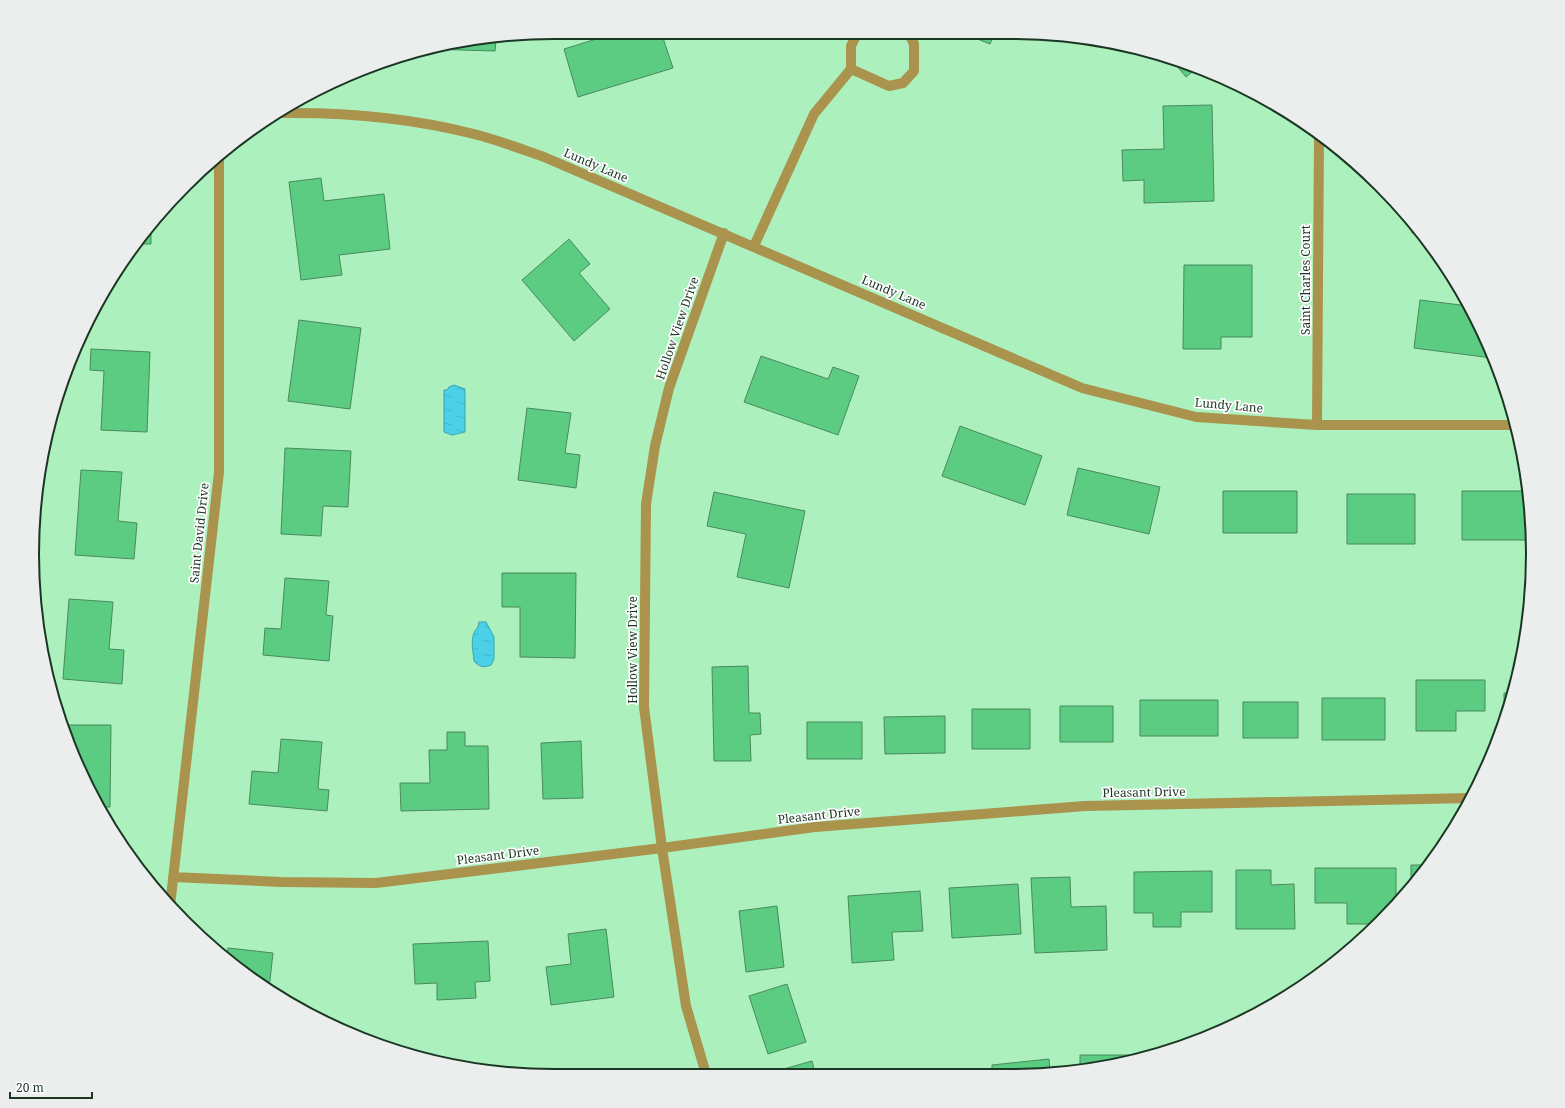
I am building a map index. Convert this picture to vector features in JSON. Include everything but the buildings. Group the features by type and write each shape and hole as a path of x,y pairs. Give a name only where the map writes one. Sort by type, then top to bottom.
{"street":[{"path":"754,246 814,114 851,69 851,46 854,39"},
{"path":"851,69 889,86 903,84 914,71 914,44 912,39"},
{"name":"Lundy Lane","path":"290,112 310,112 413,122 475,134 544,157 1082,388 1196,417 1318,426 1509,425"},
{"name":"Saint Charles Court","path":"1318,426 1319,141"},
{"name":"Saint David Drive","path":"171,898 219,472 219,163"},
{"name":"Hollow View Drive","path":"705,1069 686,1006 662,848 644,707 646,504 655,446 669,388 724,233"},
{"name":"Pleasant Drive","path":"173,877 281,882 376,883 662,848 815,827 1085,806 1464,798"}],"water":[{"path":"454,385 465,389 465,432 452,435 444,432 444,390 447,390 449,387"},
{"path":"479,622 486,622 494,637 494,659 491,665 480,666 474,661 472,647 473,634 478,627"}]}
